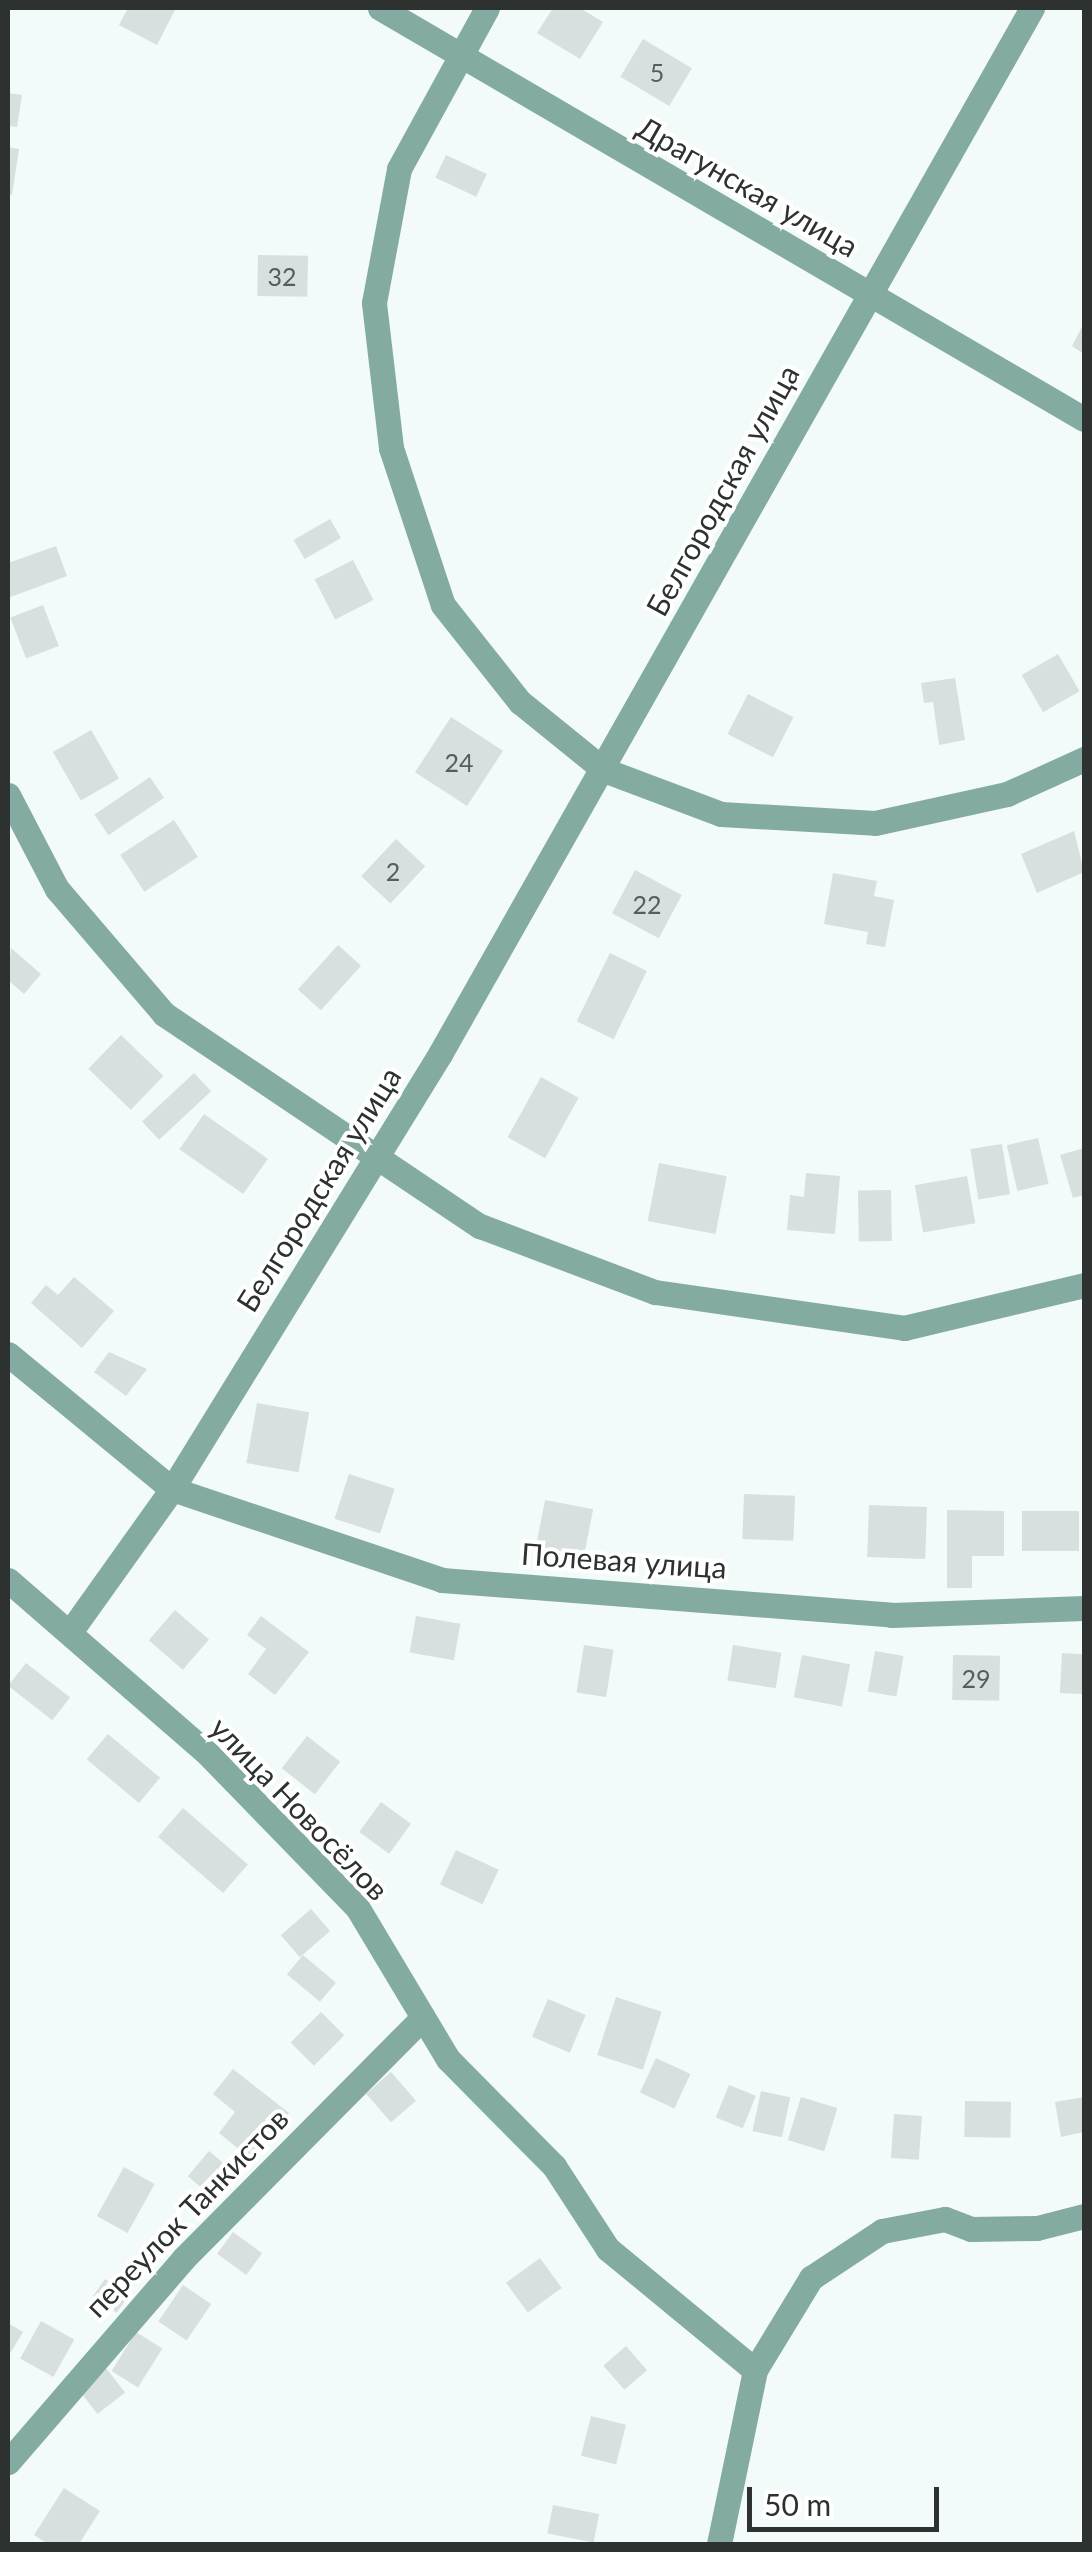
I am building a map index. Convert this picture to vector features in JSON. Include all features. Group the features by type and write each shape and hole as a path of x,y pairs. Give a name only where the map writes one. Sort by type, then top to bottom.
{"street":[{"name":"Драгунская улица","path":"380,8 1084,419"},
{"path":"487,8 399,169 374,302 391,448 443,606 520,702 604,770 721,814 876,824 1007,794 1084,758"},
{"name":"Белгородская улица","path":"70,1632 172,1489 375,1158 604,770 1032,8"},
{"path":"8,796 57,889 164,1014 480,1226 655,1292 904,1328 1084,1285"},
{"path":"8,1354 172,1489"},
{"name":"Полевая улица","path":"172,1489 442,1580 892,1614 1084,1608"},
{"name":"улица Новосёлов","path":"8,1580 208,1754 357,1907 448,2059 554,2166 608,2248 755,2370"},
{"name":"переулок Танкистов","path":"8,2462 184,2258 423,2017"},
{"path":"718,2544 755,2370 812,2278 882,2231 945,2219 972,2230 1082,2226"}],"building":[{"path":"128,8 176,8 157,45 119,25"},
{"path":"553,8 580,8 603,22 580,59 537,33"},
{"path":"643,39 692,68 669,106 620,77"},
{"path":"8,93 22,95 17,127 8,126"},
{"path":"8,147 19,149 12,195 8,194"},
{"path":"446,155 487,174 476,197 435,178"},
{"path":"258,255 308,256 307,297 257,296"},
{"path":"1084,323 1084,354 1072,346"},
{"path":"330,519 341,538 305,559 294,540"},
{"path":"56,546 67,576 8,598 8,563"},
{"path":"353,560 373,600 335,620 315,580"},
{"path":"43,605 59,646 26,659 10,618"},
{"path":"1058,654 1080,691 1043,712 1022,675"},
{"path":"955,678 965,740 939,745 933,702 924,703 921,683"},
{"path":"748,694 793,717 773,757 728,734"},
{"path":"451,717 503,751 467,806 415,772"},
{"path":"91,730 119,778 81,800 53,752"},
{"path":"150,777 164,798 108,835 94,814"},
{"path":"174,820 198,857 144,892 120,855"},
{"path":"1074,831 1084,872 1037,893 1021,854"},
{"path":"396,839 425,866 390,904 361,876"},
{"path":"635,870 682,895 659,938 612,913"},
{"path":"833,873 877,881 874,896 894,900 885,947 866,944 868,932 824,924"},
{"path":"338,945 361,966 321,1010 298,990"},
{"path":"11,948 41,974 24,994 8,980"},
{"path":"610,953 647,971 614,1039 577,1021"},
{"path":"121,1035 163,1076 131,1110 88,1069"},
{"path":"194,1073 211,1091 159,1140 142,1121"},
{"path":"541,1077 579,1098 545,1158 508,1137"},
{"path":"204,1114 268,1159 243,1194 179,1149"},
{"path":"1038,1138 1049,1184 1017,1191 1007,1145"},
{"path":"1002,1144 1010,1194 978,1199 970,1149"},
{"path":"1084,1148 1084,1195 1073,1198 1060,1155"},
{"path":"659,1163 727,1176 715,1234 648,1221"},
{"path":"806,1173 840,1176 835,1234 787,1230 790,1195 804,1197"},
{"path":"967,1176 975,1223 923,1232 915,1185"},
{"path":"891,1190 892,1241 859,1242 858,1191"},
{"path":"74,1277 114,1311 82,1348 31,1303 46,1285 58,1295"},
{"path":"109,1352 147,1369 126,1396 94,1372"},
{"path":"257,1403 309,1412 299,1472 246,1463"},
{"path":"349,1474 395,1489 380,1534 334,1519"},
{"path":"744,1494 795,1496 793,1541 742,1539"},
{"path":"545,1500 593,1509 584,1555 536,1546"},
{"path":"869,1505 927,1507 925,1559 867,1557"},
{"path":"947,1510 1004,1511 1004,1556 972,1556 972,1588 947,1588"},
{"path":"1022,1511 1079,1511 1079,1551 1022,1551"},
{"path":"175,1610 209,1640 183,1670 149,1640"},
{"path":"261,1616 309,1652 275,1695 248,1674 266,1649 247,1635"},
{"path":"416,1616 460,1624 454,1660 410,1652"},
{"path":"584,1645 614,1650 606,1697 576,1692"},
{"path":"733,1645 781,1653 776,1688 727,1681"},
{"path":"875,1651 904,1656 896,1696 868,1691"},
{"path":"1062,1653 1084,1654 1082,1694 1060,1693"},
{"path":"802,1655 850,1664 842,1707 794,1697"},
{"path":"953,1655 1000,1656 999,1701 952,1700"},
{"path":"26,1663 70,1697 52,1720 8,1686"},
{"path":"108,1734 160,1778 139,1803 87,1759"},
{"path":"307,1736 340,1762 315,1794 282,1768"},
{"path":"381,1802 411,1824 389,1854 359,1832"},
{"path":"183,1808 248,1864 223,1893 158,1837"},
{"path":"456,1850 499,1870 483,1904 440,1884"},
{"path":"311,1909 330,1931 300,1957 281,1935"},
{"path":"303,1955 336,1983 320,2002 287,1974"},
{"path":"616,1997 662,2012 643,2070 597,2055"},
{"path":"548,1999 586,2015 570,2053 532,2037"},
{"path":"321,2012 344,2035 314,2066 291,2042"},
{"path":"656,2058 690,2074 674,2108 640,2092"},
{"path":"233,2069 289,2113 252,2160 219,2133 235,2112 213,2094"},
{"path":"391,2072 416,2101 391,2122 366,2094"},
{"path":"729,2085 756,2096 743,2128 716,2117"},
{"path":"761,2091 790,2097 782,2137 752,2131"},
{"path":"801,2097 837,2108 824,2151 788,2140"},
{"path":"1084,2097 1084,2132 1061,2137 1055,2102"},
{"path":"965,2101 1011,2102 1010,2138 964,2137"},
{"path":"894,2114 922,2116 919,2160 891,2158"},
{"path":"209,2151 238,2175 217,2201 188,2176"},
{"path":"124,2167 155,2184 127,2233 97,2216"},
{"path":"233,2232 262,2253 246,2275 217,2254"},
{"path":"540,2258 562,2288 528,2313 506,2283"},
{"path":"105,2279 129,2296 117,2313 93,2296"},
{"path":"183,2285 211,2304 187,2340 158,2321"},
{"path":"41,2321 74,2339 53,2377 20,2359"},
{"path":"8,2323 23,2332 8,2357"},
{"path":"136,2332 162,2348 138,2387 112,2371"},
{"path":"626,2346 647,2370 624,2390 603,2366"},
{"path":"106,2368 125,2392 98,2414 78,2390"},
{"path":"591,2416 626,2425 616,2464 581,2456"},
{"path":"64,2488 100,2511 79,2544 48,2544 34,2535"},
{"path":"553,2505 599,2514 594,2542 547,2533"}]}
